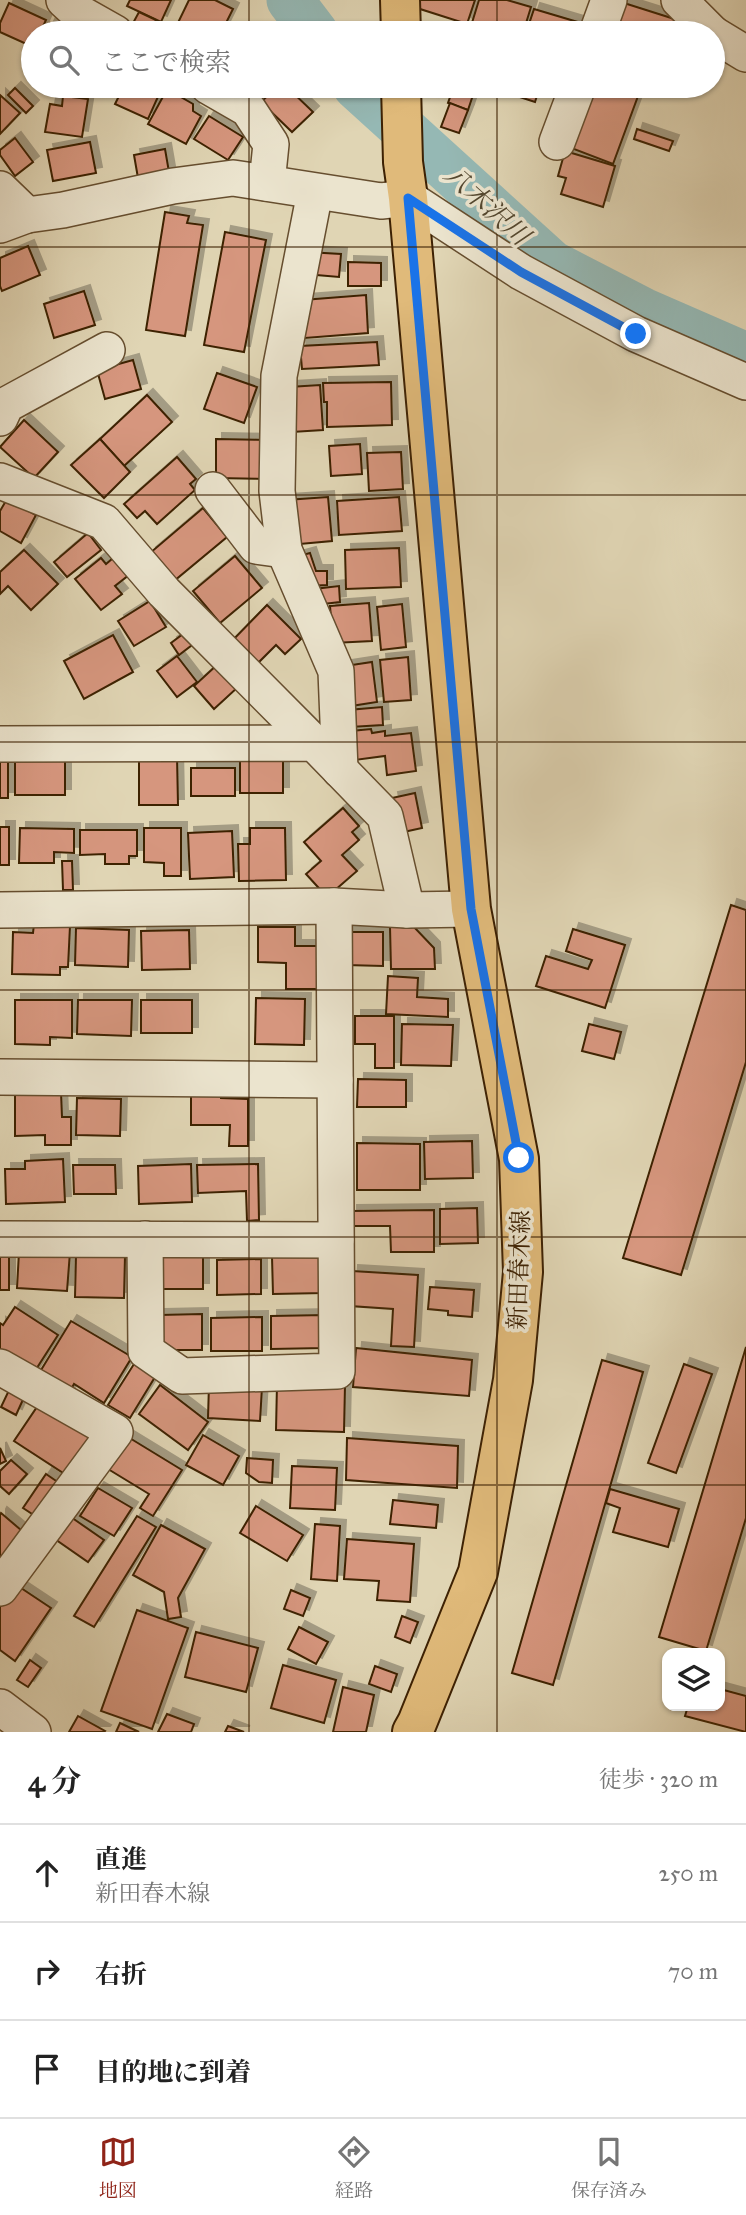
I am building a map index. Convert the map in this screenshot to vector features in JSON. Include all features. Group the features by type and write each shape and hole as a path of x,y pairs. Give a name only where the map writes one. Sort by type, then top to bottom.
{"main road":[{"path":"400,0 401,21"},
{"name":"新田春木線","path":"401,98 405,180 471,909 519,1158 523,1272 513,1381 478,1572 412,1732"}],"street":[{"path":"64,0 94,21"},
{"path":"602,21 610,0"},
{"path":"680,0 698,21"},
{"path":"725,42 746,54"},
{"path":"229,98 248,109 271,144 267,183"},
{"path":"557,142 574,98"},
{"path":"0,189 14,220 173,186 233,178 382,201 405,180 521,272 636,334 746,382"},
{"path":"315,192 279,376 277,491 284,550 336,671 340,770"},
{"path":"0,418 6,405 107,350"},
{"path":"0,481 104,522 164,592 385,816 407,909"},
{"path":"213,490 256,546 284,550"},
{"path":"0,744 314,743"},
{"path":"0,910 334,906 471,909"},
{"path":"145,1239 146,1351 181,1376 337,1371 334,906"},
{"path":"0,1077 335,1080"},
{"path":"0,1239 337,1240"},
{"path":"0,1367 115,1432 0,1588"},
{"path":"0,1707 33,1732"}],"building":[{"path":"130,0 171,0 161,21 127,6"},
{"path":"189,0 215,0 233,9 227,21 179,21"},
{"path":"420,0 475,0 468,21 458,21 417,8"},
{"path":"479,0 507,0 531,7 527,21 473,21"},
{"path":"9,3 46,20 21,21 21,42 0,32 0,23"},
{"path":"624,3 681,21 618,21"},
{"path":"534,9 574,21 530,21"},
{"path":"139,12 156,20 156,21 134,21"},
{"path":"15,88 21,98 25,98 33,106 26,113 8,95"},
{"path":"0,95 20,113 0,134"},
{"path":"63,98 88,99 82,137 45,132 50,104 62,106"},
{"path":"118,98 157,98 148,119 115,104"},
{"path":"162,98 182,98 193,104 193,111 201,116 186,144 148,124"},
{"path":"265,98 298,98 313,112 292,132 261,102"},
{"path":"450,98 472,98 468,110 448,103"},
{"path":"584,98 637,98 613,164 566,146"},
{"path":"450,103 468,110 459,133 441,127"},
{"path":"209,116 243,137 228,160 194,139"},
{"path":"637,129 673,141 669,151 634,139"},
{"path":"15,138 33,162 15,176 0,155 0,150"},
{"path":"90,142 96,173 53,181 47,150"},
{"path":"165,149 169,172 138,178 134,155"},
{"path":"565,151 615,166 603,207 561,194 566,178 558,176"},
{"path":"165,212 189,216 187,223 203,225 185,336 146,330"},
{"path":"225,232 266,240 244,352 204,345"},
{"path":"28,246 40,275 2,291 0,258"},
{"path":"307,252 341,254 339,277 305,274"},
{"path":"348,262 381,263 381,286 348,286"},
{"path":"84,291 95,325 54,338 44,304"},
{"path":"366,295 368,333 305,338 303,300"},
{"path":"377,342 379,365 302,369 300,346"},
{"path":"133,360 141,389 105,399 97,370"},
{"path":"217,373 257,387 244,423 204,409"},
{"path":"391,382 392,425 327,427 327,402 324,402 323,383"},
{"path":"320,385 323,430 292,432 289,387"},
{"path":"147,395 172,422 124,466 100,439"},
{"path":"24,420 58,452 34,478 0,447"},
{"path":"100,439 130,472 104,498 71,465"},
{"path":"216,439 267,440 266,479 216,478"},
{"path":"360,444 362,474 331,476 329,446"},
{"path":"401,452 403,489 369,491 367,453"},
{"path":"177,457 196,479 190,484 195,490 157,524 145,511 137,518 124,504"},
{"path":"328,497 332,541 289,545 286,500"},
{"path":"399,497 402,531 339,535 337,501"},
{"path":"7,499 36,515 21,543 0,531 0,511"},
{"path":"203,508 227,537 174,581 150,553"},
{"path":"88,533 101,550 67,577 54,562"},
{"path":"399,548 401,587 346,589 345,550"},
{"path":"24,550 58,584 31,610 8,586 0,594 0,572"},
{"path":"119,553 134,571 115,586 122,594 101,610 75,579 101,558 106,564"},
{"path":"310,553 316,571 327,571 327,585 308,586 299,556"},
{"path":"235,556 262,588 220,623 193,591"},
{"path":"339,586 340,602 315,605 314,589"},
{"path":"150,601 166,627 134,646 118,621"},
{"path":"369,603 372,641 333,643 330,606"},
{"path":"402,604 406,647 381,650 377,607"},
{"path":"267,605 301,639 285,654 276,645 250,671 226,647"},
{"path":"187,631 196,642 179,655 171,643"},
{"path":"113,635 133,672 84,699 64,661"},
{"path":"177,656 197,682 177,697 157,671"},
{"path":"408,657 411,700 384,702 380,660"},
{"path":"372,662 377,702 351,706 345,666"},
{"path":"218,664 238,687 214,709 194,686"},
{"path":"382,707 383,725 350,727 348,710"},
{"path":"371,729 372,733 385,731 385,736 411,733 416,771 387,775 385,756 355,760 351,731"},
{"path":"177,756 178,805 139,805 139,757"},
{"path":"0,757 8,757 8,798 0,798"},
{"path":"15,761 65,761 65,795 15,795"},
{"path":"240,761 283,761 283,793 240,793"},
{"path":"191,768 235,768 235,796 191,796"},
{"path":"415,793 422,828 399,833 392,798"},
{"path":"343,808 359,826 352,832 359,840 342,855 357,871 327,897 306,874 321,861 304,842"},
{"path":"0,827 9,827 9,865 0,865"},
{"path":"20,828 74,829 74,853 54,852 54,863 19,863"},
{"path":"144,828 181,828 181,876 164,876 164,863 144,862"},
{"path":"250,828 285,828 286,880 239,881 238,844 250,844"},
{"path":"80,830 137,830 137,856 129,856 129,864 105,864 105,854 80,855"},
{"path":"232,831 234,877 190,879 188,833"},
{"path":"62,861 72,861 73,890 63,890"},
{"path":"731,905 746,910 746,1062 681,1275 623,1258"},
{"path":"34,924 70,926 68,967 60,967 60,975 12,974 13,932 33,933"},
{"path":"258,927 295,927 295,946 322,946 322,989 286,989 286,963 258,962"},
{"path":"390,927 414,927 434,948 435,969 391,969"},
{"path":"76,928 129,930 128,967 75,965"},
{"path":"573,929 625,945 605,1008 536,986 546,956 588,969 592,960 566,951"},
{"path":"189,930 190,969 142,970 141,931"},
{"path":"347,932 383,932 383,966 346,965"},
{"path":"388,976 418,978 417,997 448,999 448,1017 386,1014"},
{"path":"256,998 305,999 304,1045 255,1044"},
{"path":"15,1000 72,1000 72,1038 50,1037 50,1045 15,1044"},
{"path":"78,1000 132,1000 131,1036 77,1034"},
{"path":"141,1000 192,1000 192,1033 141,1033"},
{"path":"355,1016 394,1016 394,1068 375,1068 375,1044 355,1044"},
{"path":"402,1024 453,1025 451,1066 401,1065"},
{"path":"589,1024 621,1032 614,1059 582,1051"},
{"path":"358,1079 406,1080 406,1107 357,1107"},
{"path":"191,1087 221,1088 221,1098 248,1099 248,1146 229,1146 230,1125 191,1125"},
{"path":"15,1092 61,1092 62,1117 71,1117 71,1145 45,1145 45,1135 15,1136"},
{"path":"77,1098 121,1099 120,1136 76,1135"},
{"path":"472,1141 473,1178 425,1179 424,1142"},
{"path":"357,1143 420,1144 420,1190 357,1190"},
{"path":"63,1159 65,1202 6,1204 5,1169 25,1169 25,1161"},
{"path":"191,1164 192,1202 139,1204 138,1166"},
{"path":"258,1164 259,1220 247,1221 246,1191 198,1193 197,1165"},
{"path":"73,1165 115,1165 116,1194 74,1194"},
{"path":"477,1208 478,1243 440,1244 440,1209"},
{"path":"434,1210 434,1252 391,1252 390,1226 351,1226 351,1211"},
{"path":"19,1252 70,1252 67,1291 17,1288"},
{"path":"0,1253 9,1253 9,1290 0,1290"},
{"path":"76,1256 125,1256 124,1298 75,1297"},
{"path":"162,1256 203,1256 203,1289 161,1289"},
{"path":"324,1256 324,1293 273,1294 272,1257"},
{"path":"261,1259 261,1294 217,1295 217,1260"},
{"path":"352,1271 418,1275 414,1347 391,1346 393,1309 350,1306"},
{"path":"430,1287 474,1290 472,1317 448,1315 448,1311 428,1309"},
{"path":"15,1307 58,1335 33,1374 0,1352 0,1323 3,1325"},
{"path":"202,1314 202,1350 159,1350 159,1315"},
{"path":"325,1315 325,1348 271,1349 271,1316"},
{"path":"262,1317 262,1351 211,1351 211,1318"},
{"path":"71,1321 132,1357 104,1403 74,1384 69,1393 38,1375"},
{"path":"746,1347 746,1518 707,1648 696,1648 659,1637"},
{"path":"356,1348 472,1360 469,1396 353,1387"},
{"path":"602,1360 643,1372 553,1685 512,1673"},
{"path":"134,1364 155,1377 130,1418 108,1405"},
{"path":"684,1364 712,1374 676,1473 648,1463"},
{"path":"209,1384 262,1387 260,1421 208,1418"},
{"path":"277,1384 345,1385 344,1432 276,1430"},
{"path":"160,1385 208,1422 188,1450 139,1414"},
{"path":"11,1386 26,1393 16,1415 1,1407"},
{"path":"39,1404 98,1443 74,1480 14,1441"},
{"path":"203,1435 239,1456 223,1485 186,1465"},
{"path":"128,1437 182,1470 153,1516 140,1508 149,1494 108,1469"},
{"path":"347,1438 458,1446 457,1488 346,1480"},
{"path":"0,1448 6,1461 0,1464"},
{"path":"247,1458 273,1460 272,1483 259,1482 246,1473"},
{"path":"11,1460 27,1474 9,1494 0,1486 0,1471"},
{"path":"292,1466 337,1468 335,1510 290,1508"},
{"path":"46,1474 65,1487 43,1521 23,1508"},
{"path":"98,1488 132,1508 114,1536 80,1516"},
{"path":"610,1489 679,1509 668,1547 613,1532 620,1508 606,1503"},
{"path":"393,1500 438,1505 436,1528 390,1524"},
{"path":"256,1506 303,1535 287,1561 240,1533"},
{"path":"1,1513 28,1536 0,1568 0,1515"},
{"path":"68,1515 104,1540 88,1562 52,1537"},
{"path":"137,1516 156,1527 94,1627 74,1616"},
{"path":"315,1524 340,1526 337,1581 311,1579"},
{"path":"161,1525 205,1549 178,1598 181,1617 168,1619 164,1592 133,1575"},
{"path":"347,1539 414,1544 410,1602 377,1600 379,1581 344,1579"},
{"path":"12,1582 51,1608 15,1661 0,1650 0,1600"},
{"path":"291,1590 310,1598 303,1616 284,1609"},
{"path":"137,1610 188,1628 152,1729 101,1711"},
{"path":"402,1616 418,1622 410,1643 395,1637"},
{"path":"299,1627 328,1642 316,1664 288,1649"},
{"path":"196,1632 258,1648 246,1692 185,1677"},
{"path":"30,1660 41,1668 28,1687 17,1680"},
{"path":"283,1665 336,1680 324,1723 271,1708"},
{"path":"375,1666 397,1674 391,1692 369,1684"},
{"path":"343,1687 374,1695 366,1732 333,1732"},
{"path":"725,1690 746,1696 746,1732 685,1716 686,1711 725,1711"},
{"path":"167,1714 194,1724 191,1732 158,1732"},
{"path":"78,1716 105,1731 69,1732"},
{"path":"120,1723 139,1732 116,1732"},
{"path":"228,1726 244,1732 225,1732"}],"waterway":[{"name":"八木沢川","path":"290,0 306,21"},
{"name":"八木沢川","path":"369,98 552,264 643,311 746,356"}],"route":[{"path":"519,1158 471,909 408,198 521,272 636,334"}]}
